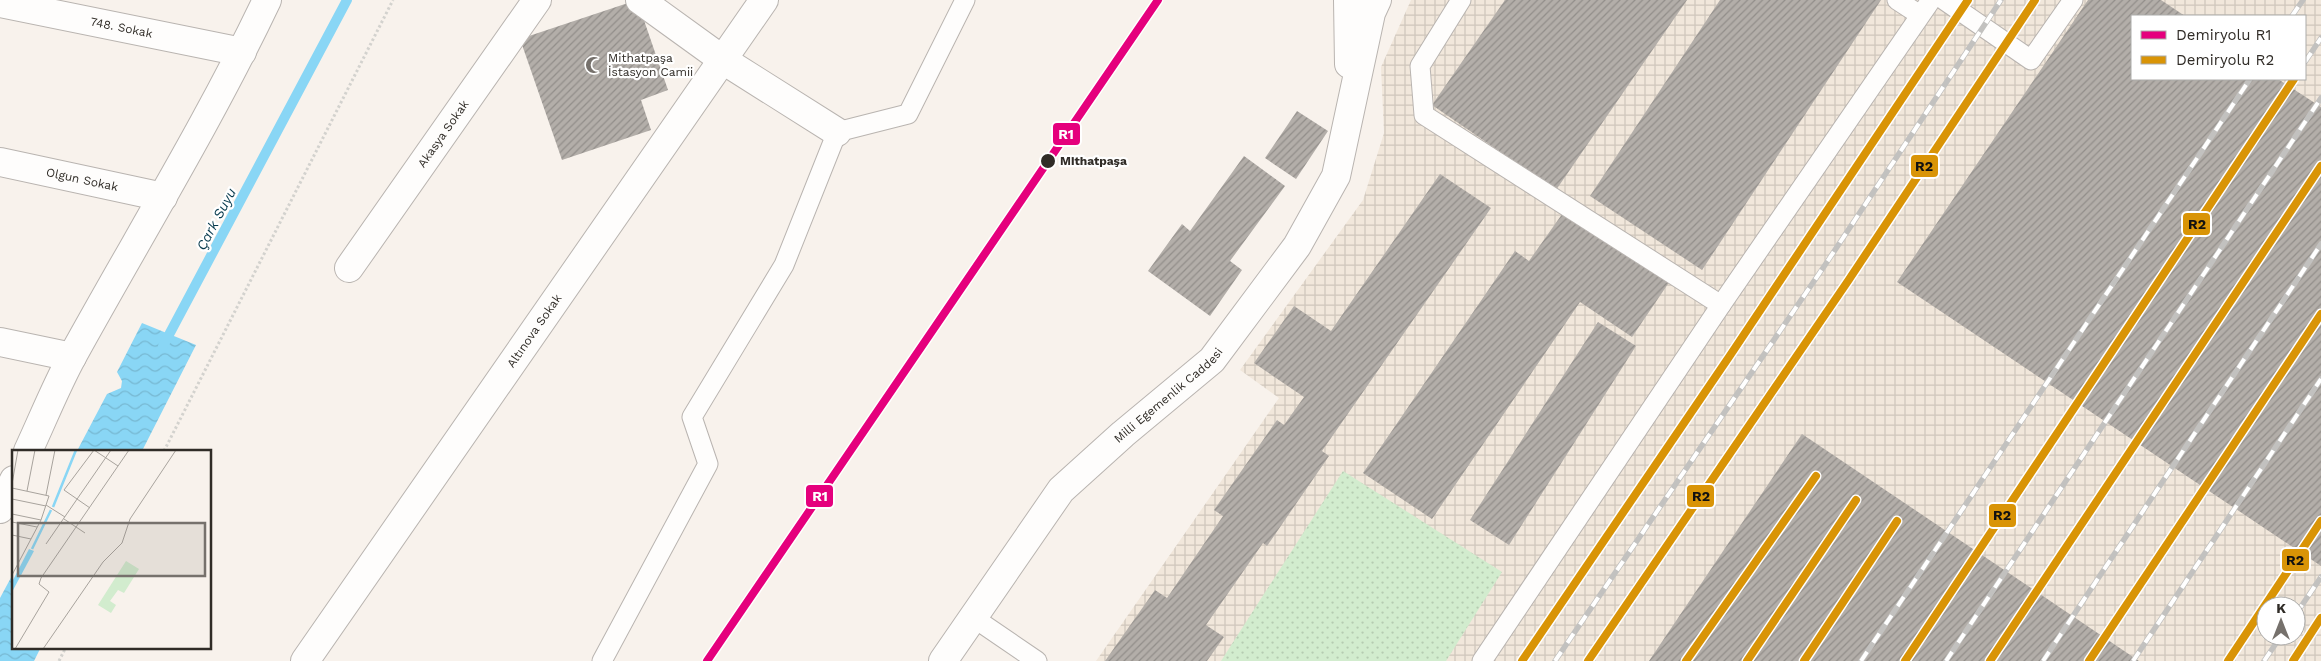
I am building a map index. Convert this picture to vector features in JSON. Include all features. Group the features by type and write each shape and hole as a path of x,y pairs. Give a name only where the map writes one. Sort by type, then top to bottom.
{"street":[{"path":"28,450 72,357 163,198 242,52 267,0"},
{"name":"Akasya Sokak","path":"349,268 537,0"},
{"path":"640,0 723,60 837,132"},
{"name":"Altınova Sokak","path":"305,661 764,0"},
{"name":"Milli Egemenlik Caddesi","path":"1348,0 1350,105"},
{"name":"Milli Egemenlik Caddesi","path":"943,661 1061,490 1123,434 1212,360 1297,246 1336,176 1371,13 1377,0"},
{"name":"748. Sokak","path":"0,3 242,52"},
{"name":"Olgun Sokak","path":"0,162 163,198"},
{"path":"0,342 72,357"},
{"path":"0,509 12,484"}],"lane":[{"path":"602,661 708,464 692,417 784,265 837,132 908,114 965,0"},
{"path":"1462,0 1420,66 1424,116 1721,305"},
{"path":"1897,0 1920,15"},
{"path":"1482,661 1721,305 1931,0"},
{"path":"1944,0 2031,60 2073,0"},
{"path":"974,618 1037,661"}],"path":[{"path":"165,450 393,0"},
{"path":"59,661 66,648"}],"shaded area":[{"path":"1411,0 2321,0 2321,661 1096,661 1279,398 1240,370 1363,200 1384,133 1381,67"}],"green space":[{"path":"1343,471 1502,572 1446,661 1221,661"}],"water":[{"path":"142,323 196,345 143,450 78,450 107,394 121,388 122,381 117,372"},
{"path":"12,576 12,648 40,648 34,661 0,661 0,598"}],"building":[{"name":"Mithatpaşa İstasyon Camii","path":"637,0 668,90 641,100 651,130 562,160 520,39"},
{"path":"1505,0 1687,0 1556,190 1432,105"},
{"path":"1720,0 1881,0 1702,270 1590,196"},
{"path":"2088,0 2161,0 2184,15 2131,15 2131,80 2280,80 2321,107 2321,566 1897,282"},
{"path":"1297,111 1328,131 1296,179 1265,158"},
{"path":"1244,156 1285,186 1230,261 1242,270 1210,316 1148,271 1182,224 1190,231"},
{"path":"1440,174 1491,208 1322,451 1329,456 1267,546 1263,543 1206,625 1224,637 1207,661 1105,661 1155,590 1167,598 1223,516 1214,510 1277,420 1284,425 1304,397 1254,363 1294,306 1331,331"},
{"path":"1565,210 1670,281 1632,337 1580,302 1432,519 1363,473 1515,251 1529,261"},
{"path":"1598,322 1636,346 1509,545 1470,520"},
{"path":"1802,434 2037,592 2139,661 1649,661"}],"waterway":[{"name":"Çark Suyu","path":"163,346 347,0"}],"railway":[{"path":"1522,661 1731,354 1968,0"},
{"path":"1555,661 1825,265 2001,0"},
{"path":"1588,661 1848,281 2035,0"},
{"path":"2293,15 2303,0"},
{"path":"2306,60 2321,38"},
{"path":"1861,661 2249,80"},
{"path":"1905,661 2293,80"},
{"path":"1946,661 2321,98"},
{"path":"1990,661 2321,166"},
{"path":"2043,661 2321,244"},
{"path":"2089,661 2321,314"},
{"path":"2133,661 2321,379"},
{"path":"1686,661 1816,476"},
{"path":"1747,661 1856,500"},
{"path":"1804,661 1897,521"},
{"path":"2228,661 2321,521"},
{"path":"2306,599 2321,577"},
{"path":"2293,661 2321,618"},
{"path":"2264,661 2274,646"}],"rail line":[{"name":"R1","path":"707,661 1158,0"},
{"name":"R2","path":"1522,661 1731,354 1968,0"},
{"name":"R2","path":"1588,661 1848,281 2035,0"},
{"name":"R2","path":"1905,661 2293,80"},
{"name":"R2","path":"1990,661 2321,166"},
{"name":"R2","path":"2089,661 2321,314"},
{"name":"R2","path":"1686,661 1816,476"},
{"name":"R2","path":"1747,661 1856,500"},
{"name":"R2","path":"1804,661 1897,521"},
{"name":"R2","path":"2228,661 2321,521"},
{"name":"R2","path":"2293,661 2321,618"}],"place":[{"name":"Mithatpaşa İstasyon Camii","path":"594,65"},
{"name":"Mithatpaşa","path":"1048,161"}]}
